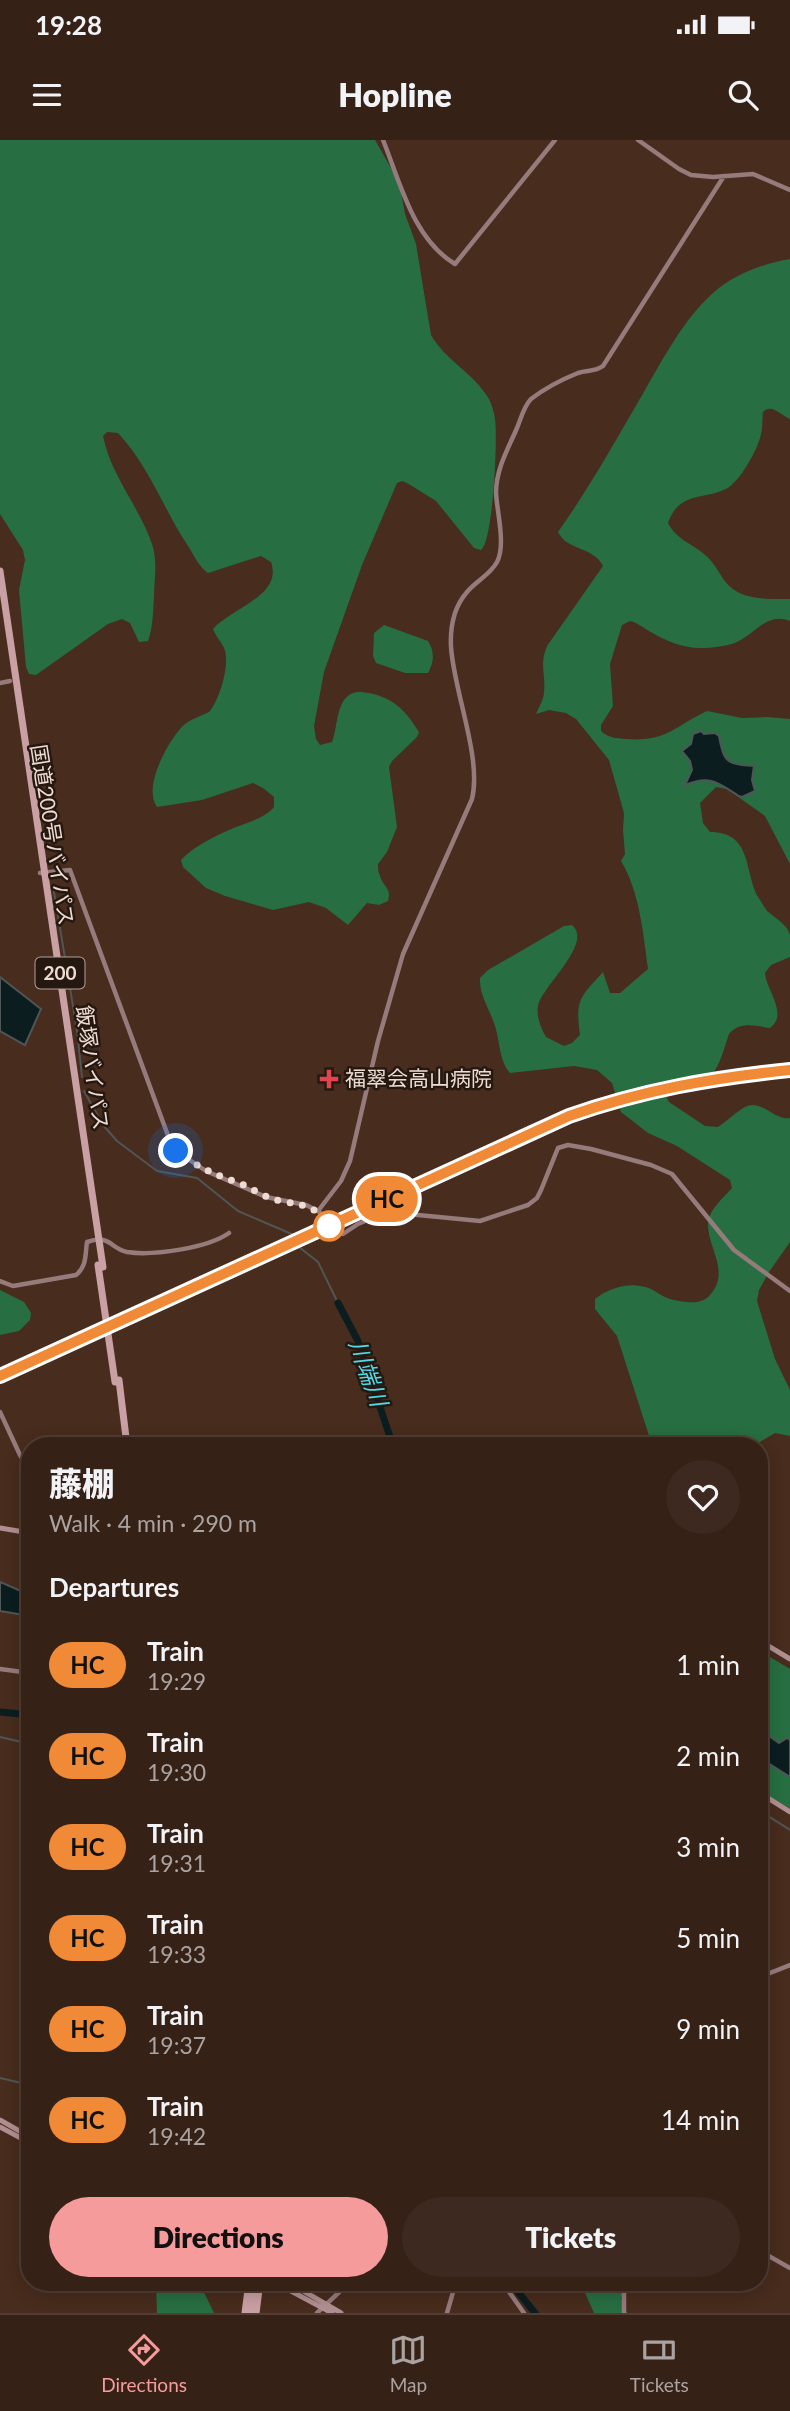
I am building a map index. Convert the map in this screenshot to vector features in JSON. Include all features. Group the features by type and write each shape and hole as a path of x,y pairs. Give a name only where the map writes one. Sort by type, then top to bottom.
{"highway":[{"name":"200","path":"0,571 42,872"},
{"name":"国道200号バイパス","path":"0,604 42,872 124,1437"},
{"path":"243,2313 249,2291"},
{"path":"251,2313 252,2291"},
{"path":"253,2291 256,2313"}],"main road":[{"path":"0,1528 21,1532"},
{"path":"768,1646 790,1658"},
{"path":"768,1798 790,1812"},
{"path":"0,2120 21,2132"},
{"path":"0,2127 21,2138"},
{"path":"292,2291 341,2313"},
{"path":"301,2291 332,2313"}],"street":[{"path":"383,140 422,231 443,256 455,264 555,140"},
{"path":"638,140 684,172 702,176 753,174 790,190"},
{"path":"318,1212 341,1181 350,1161 378,1041 403,954 466,815 474,788 457,689 451,630 458,606 467,592 488,574 498,561 501,548 496,493 501,464 528,401 573,375 597,370 603,366 724,176"},
{"path":"0,683 10,681"},
{"path":"42,872 70,870 161,1120 176,1151 192,1163 266,1196 306,1205 344,1234 358,1224 387,1212 480,1222 533,1202 541,1190 558,1148 572,1145 651,1165 672,1174 734,1250 790,1291"},
{"path":"0,1282 13,1286 72,1276 83,1268 87,1242 96,1240 107,1240 124,1251 131,1252 194,1247 229,1233"},
{"path":"0,1412 21,1457"},
{"path":"0,1669 21,1672"},
{"path":"768,1974 790,1965"},
{"path":"768,2256 790,2268"},
{"path":"317,2313 339,2291"},
{"path":"447,2313 453,2291"},
{"path":"508,2291 524,2313"},
{"path":"624,2291 624,2313"}],"green space":[{"path":"0,140 375,140 395,175 416,244 431,335 489,399 496,430 495,467 489,529 481,550 474,548 436,501 407,483 397,483 362,565 324,672 314,726 320,745 332,742 341,705 349,695 358,692 386,698 404,712 419,732 389,767 397,827 387,852 378,864 381,880 389,893 388,901 379,905 367,903 348,925 326,908 309,902 273,910 225,896 206,888 183,867 181,860 197,847 259,818 274,807 274,797 253,783 202,800 157,807 153,799 154,778 174,736 186,723 209,712 220,691 226,655 213,629 263,593 273,574 271,562 261,556 208,573 179,532 139,460 118,433 107,432 103,436 107,451 146,530 155,557 153,614 148,641 139,642 130,623 122,619 108,624 36,675 29,674 26,667 19,590 25,560 23,550 0,514"},
{"path":"790,259 790,419 773,409 763,412 759,440 737,480 726,489 685,501 673,513 668,523 680,537 707,557 737,592 754,597 790,599 790,621 768,621 737,642 704,648 673,643 630,621 622,625 610,664 613,706 601,725 601,731 616,738 651,738 661,736 707,711 742,718 790,719 790,864 765,816 727,789 716,787 700,803 703,823 710,832 724,834 740,845 758,897 767,911 784,924 790,935 790,957 771,965 765,973 777,1016 770,1028 748,1025 733,1030 729,1034 721,1059 708,1079 666,1096 669,1102 705,1126 718,1127 743,1108 753,1105 779,1117 790,1118 790,1242 769,1272 759,1290 757,1301 775,1359 790,1390 790,1436 775,1433 768,1437 649,1437 617,1336 595,1309 595,1299 614,1288 629,1285 651,1289 667,1298 680,1301 702,1301 710,1295 716,1286 718,1268 708,1223 714,1209 732,1188 730,1180 677,1146 648,1133 621,1112 612,1083 597,1070 574,1066 510,1073 502,1057 495,1026 481,991 480,978 488,970 564,926 572,925 577,933 577,942 538,1006 539,1022 546,1037 564,1046 580,1035 578,1014 581,1000 603,972 610,993 620,993 648,969 637,900 621,861 625,854 624,813 609,760 576,719 566,713 549,710 536,714 544,695 543,664 547,646 603,566 593,555 567,543 558,532 693,314 730,280 769,264"},
{"path":"384,625 428,641 433,657 428,673 405,673 376,663 373,656 374,633"},
{"path":"0,1290 24,1302 31,1313 30,1320 19,1331 0,1335"},
{"path":"768,1656 790,1669 790,1809 768,1796"},
{"path":"156,2291 203,2291 214,2313 157,2313"},
{"path":"584,2291 628,2291 621,2298 627,2313 594,2313"}],"shaded area":[{"path":"701,731 719,736 725,757 732,763 754,766 752,780 755,791 742,797 707,780 685,785 692,770 690,761 682,751 691,744 693,734"},
{"path":"0,977 41,1009 25,1045 0,1031"},
{"path":"0,1582 21,1591 21,1614 0,1611"},
{"path":"768,1735 779,1743 787,1738 790,1740 790,1777 768,1763"}],"waterway":[{"path":"53,886 77,1030 82,1077"},
{"path":"84,1091 103,1125 117,1141 157,1171 197,1178 238,1211 294,1235 299,1247 318,1262 338,1303"},
{"name":"川端川","path":"338,1303 358,1341 390,1437"},
{"path":"0,1712 21,1714"},
{"path":"0,1737 21,1742"},
{"path":"768,1816 790,1830"},
{"path":"0,2078 21,2083"},
{"path":"517,2291 535,2313"}],"railway":[{"path":"0,1382 570,1118 671,1088 722,1079 790,1072"}],"train":[{"name":"HC","path":"0,1376 569,1116 671,1086 721,1077 790,1070"}],"place":[{"name":"福翠会高山病院","path":"329,1079"}],"route":[{"path":"176,1151 192,1163 226,1180 277,1200 315,1209 329,1226"}]}
